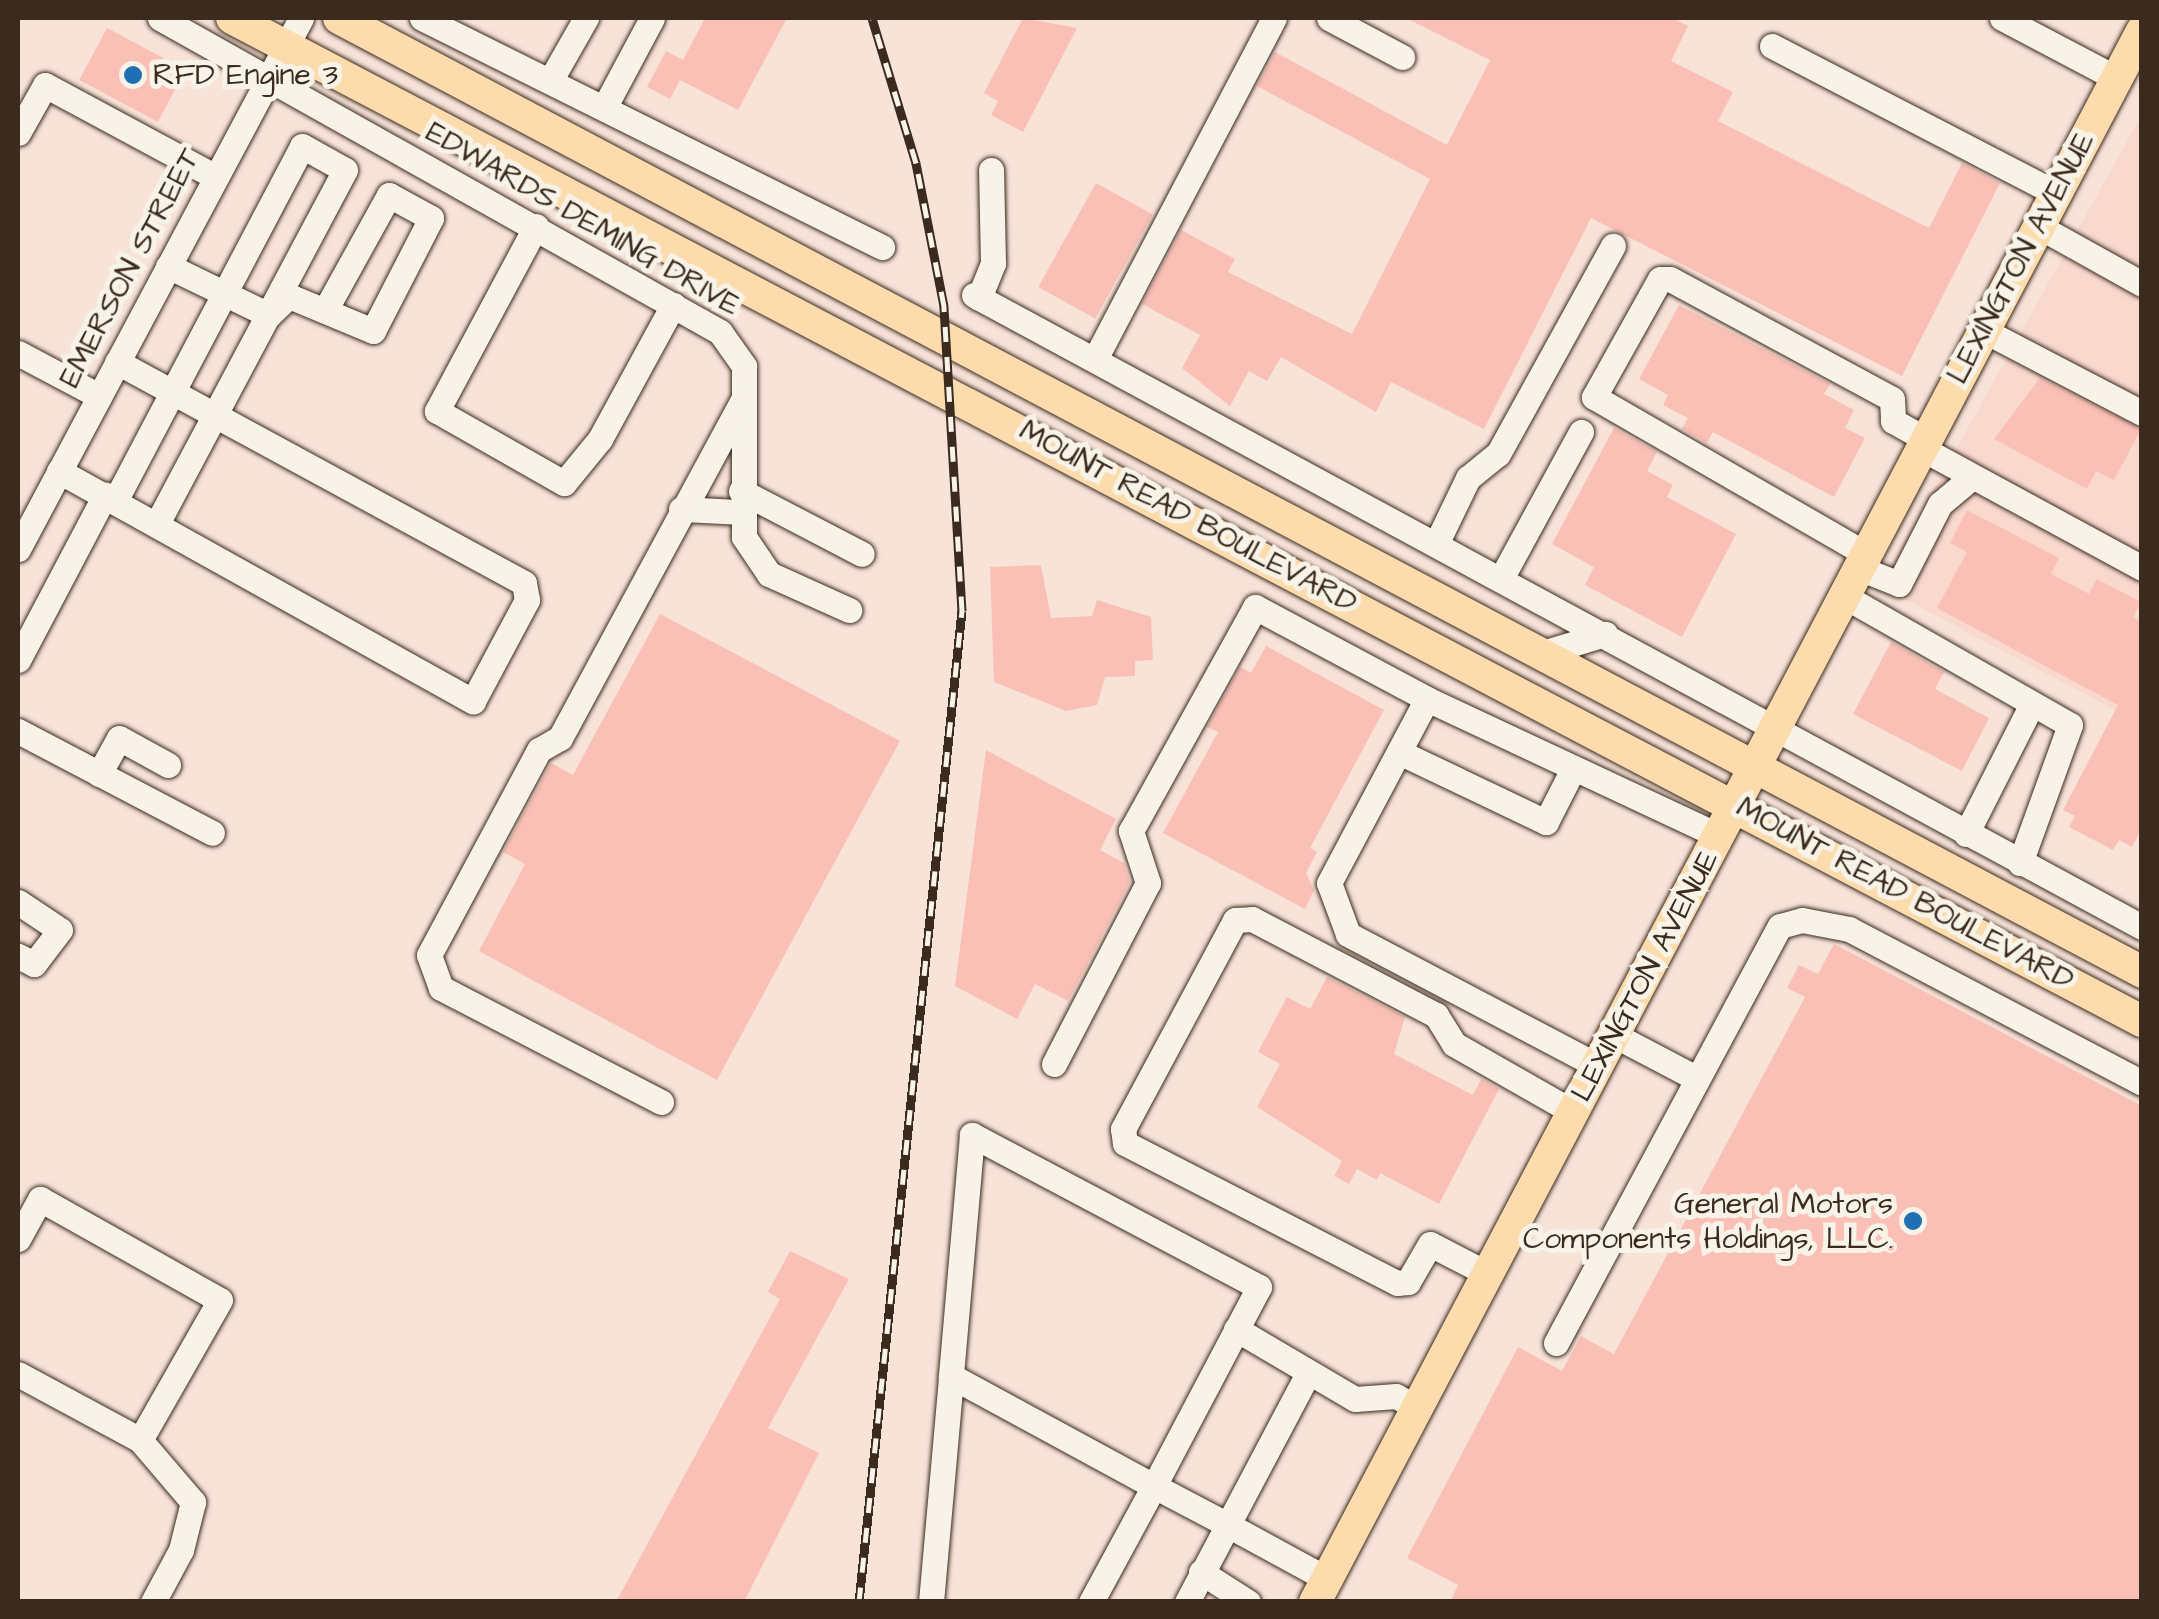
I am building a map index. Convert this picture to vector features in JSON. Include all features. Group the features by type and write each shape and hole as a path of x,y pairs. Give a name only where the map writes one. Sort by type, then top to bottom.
{"main road":[{"name":"MOUNT READ BOULEVARD","path":"232,18 293,32 2142,1021"},
{"name":"MOUNT READ BOULEVARD","path":"339,18 1546,652 2142,972"},
{"name":"LEXINGTON AVENUE","path":"1321,1590 2142,31"}],"street":[{"path":"160,18 270,76"},
{"path":"422,18 452,24 550,81 882,247"},
{"path":"550,81 586,18"},
{"path":"604,108 652,18"},
{"path":"1095,359 1274,18"},
{"path":"1329,18 1402,57"},
{"path":"2002,18 2116,78"},
{"name":"EMERSON STREET","path":"18,548 293,32"},
{"path":"1772,46 2055,193"},
{"name":"EDWARDS DEMING DRIVE","path":"270,76 673,305 736,348 745,394 740,501 748,548 769,574 849,610"},
{"path":"18,133 45,85 216,177"},
{"path":"18,660 171,391 302,146 346,170 157,524"},
{"path":"991,170 994,263 976,296 1503,574 1774,732 2142,927"},
{"path":"269,314 289,296 327,307 373,331 431,218 389,195 327,307"},
{"path":"536,226 437,411 564,482 600,439 673,305"},
{"path":"2038,226 2142,284"},
{"path":"1438,540 1468,478 1498,454 1612,246"},
{"path":"168,266 269,314"},
{"path":"2020,862 2034,837 2031,818 2073,738 2070,726 2032,704 1856,573 1594,397 1660,279 1670,279 1892,399 1893,422 1923,444 1972,477 2142,568"},
{"path":"1984,330 2142,413"},
{"path":"18,353 99,396"},
{"path":"59,471 472,702 527,600 524,583 117,362"},
{"path":"661,1102 441,988 429,955 539,750 560,738 745,394"},
{"path":"1503,574 1580,432"},
{"path":"1856,573 1899,584 1940,504 1972,477"},
{"path":"681,509 740,501 862,554"},
{"path":"1054,1064 1148,883 1131,831 1255,606 1428,700 1719,836"},
{"path":"1546,652 1604,634"},
{"path":"1428,700 1330,882 1332,911 1348,934 1598,1066"},
{"path":"1966,834 2032,704"},
{"path":"18,732 212,833"},
{"path":"99,774 119,738 168,764"},
{"path":"1399,752 1546,822 1573,769"},
{"path":"18,902 60,930 34,964 18,956"},
{"path":"1488,1274 1430,1244 1408,1282 1397,1282 1125,1143 1123,1129 1235,920 1252,919 1436,1014 1454,1044 1573,1112"},
{"path":"1556,1343 1767,942 1802,920 1848,929 2142,1083"},
{"path":"1614,1035 1694,1077"},
{"path":"931,1602 972,1135 1258,1287 1091,1602"},
{"path":"18,1238 40,1199 220,1300 140,1440"},
{"path":"1236,1329 1355,1398 1396,1396 1417,1408"},
{"path":"1187,1602 1309,1372"},
{"path":"18,1374 140,1440 192,1502 181,1550 153,1602"},
{"path":"951,1376 1226,1524 1321,1590"},
{"path":"1202,1572 1248,1602"}],"shaded area":[{"path":"2141,116 2141,724 1880,586"}],"building":[{"path":"705,18 787,18 738,110 680,80 670,99 647,87 666,51 683,60"},
{"path":"1023,18 1077,28 1023,132 991,115 998,101 984,93"},
{"path":"1406,18 1672,18 1688,26 1671,61 1733,92 1718,121 1929,228 1962,163 2000,183 1902,376 1591,218 1484,429 1391,382 1376,412 1281,357 1267,381 1249,371 1230,406 1182,368 1200,335 1142,304 1181,230 1235,259 1228,272 1352,334 1430,179 1257,86 1275,52 1447,145 1490,60"},
{"name":"RFD Engine 3","path":"107,28 186,70 158,122 79,80"},
{"path":"1096,183 1153,215 1095,319 1038,287"},
{"path":"1679,305 1830,384 1824,394 1854,410 1845,428 1865,438 1834,497 1713,432 1707,443 1682,429 1688,418 1663,405 1668,395 1639,379"},
{"path":"2040,378 2141,429 2114,480 2096,471 2087,489 1994,439"},
{"path":"1614,428 1657,452 1647,471 1673,485 1667,497 1736,534 1682,637 1585,585 1594,567 1552,544"},
{"path":"1967,510 2059,558 2051,574 2089,594 2097,579 2141,602 2133,617 2142,622 2142,828 2132,847 2119,840 2113,850 2069,827 2075,816 2063,810 2118,705 1937,608 1967,552 1950,543"},
{"path":"1041,565 1051,618 1092,616 1097,600 1151,617 1153,660 1135,661 1135,676 1105,677 1097,705 1066,711 994,682 990,567"},
{"path":"660,614 900,741 717,1080 479,951 525,864 503,852 551,763 573,775"},
{"path":"1891,642 1944,672 1935,689 1989,718 1962,771 1853,714"},
{"path":"1266,646 1384,710 1310,848 1317,852 1306,873 1314,890 1305,909 1163,833 1218,732 1207,727 1240,667 1251,673"},
{"path":"986,750 1116,819 1100,850 1124,863 1130,882 1068,1001 1035,984 1017,1019 955,986"},
{"name":"General Motors Components Holdings, LLC.","path":"1834,944 2142,1106 2142,1602 1450,1602 1458,1585 1407,1558 1518,1347 1562,1371 1581,1336 1614,1354 1805,997 1787,988 1799,965 1818,974"},
{"path":"1327,977 1405,1017 1394,1054 1473,1095 1481,1079 1499,1089 1439,1204 1380,1173 1377,1180 1357,1169 1349,1184 1334,1176 1342,1161 1257,1107 1280,1064 1258,1052 1287,997 1310,1009"},
{"path":"790,1251 849,1279 768,1428 819,1453 744,1602 616,1602 780,1299 768,1292"}],"railway":[{"path":"859,1602 962,611 944,306 916,163 872,18"}],"place":[{"name":"RFD Engine 3","path":"133,75"},
{"name":"General Motors Components Holdings, LLC.","path":"1913,1221"}]}
